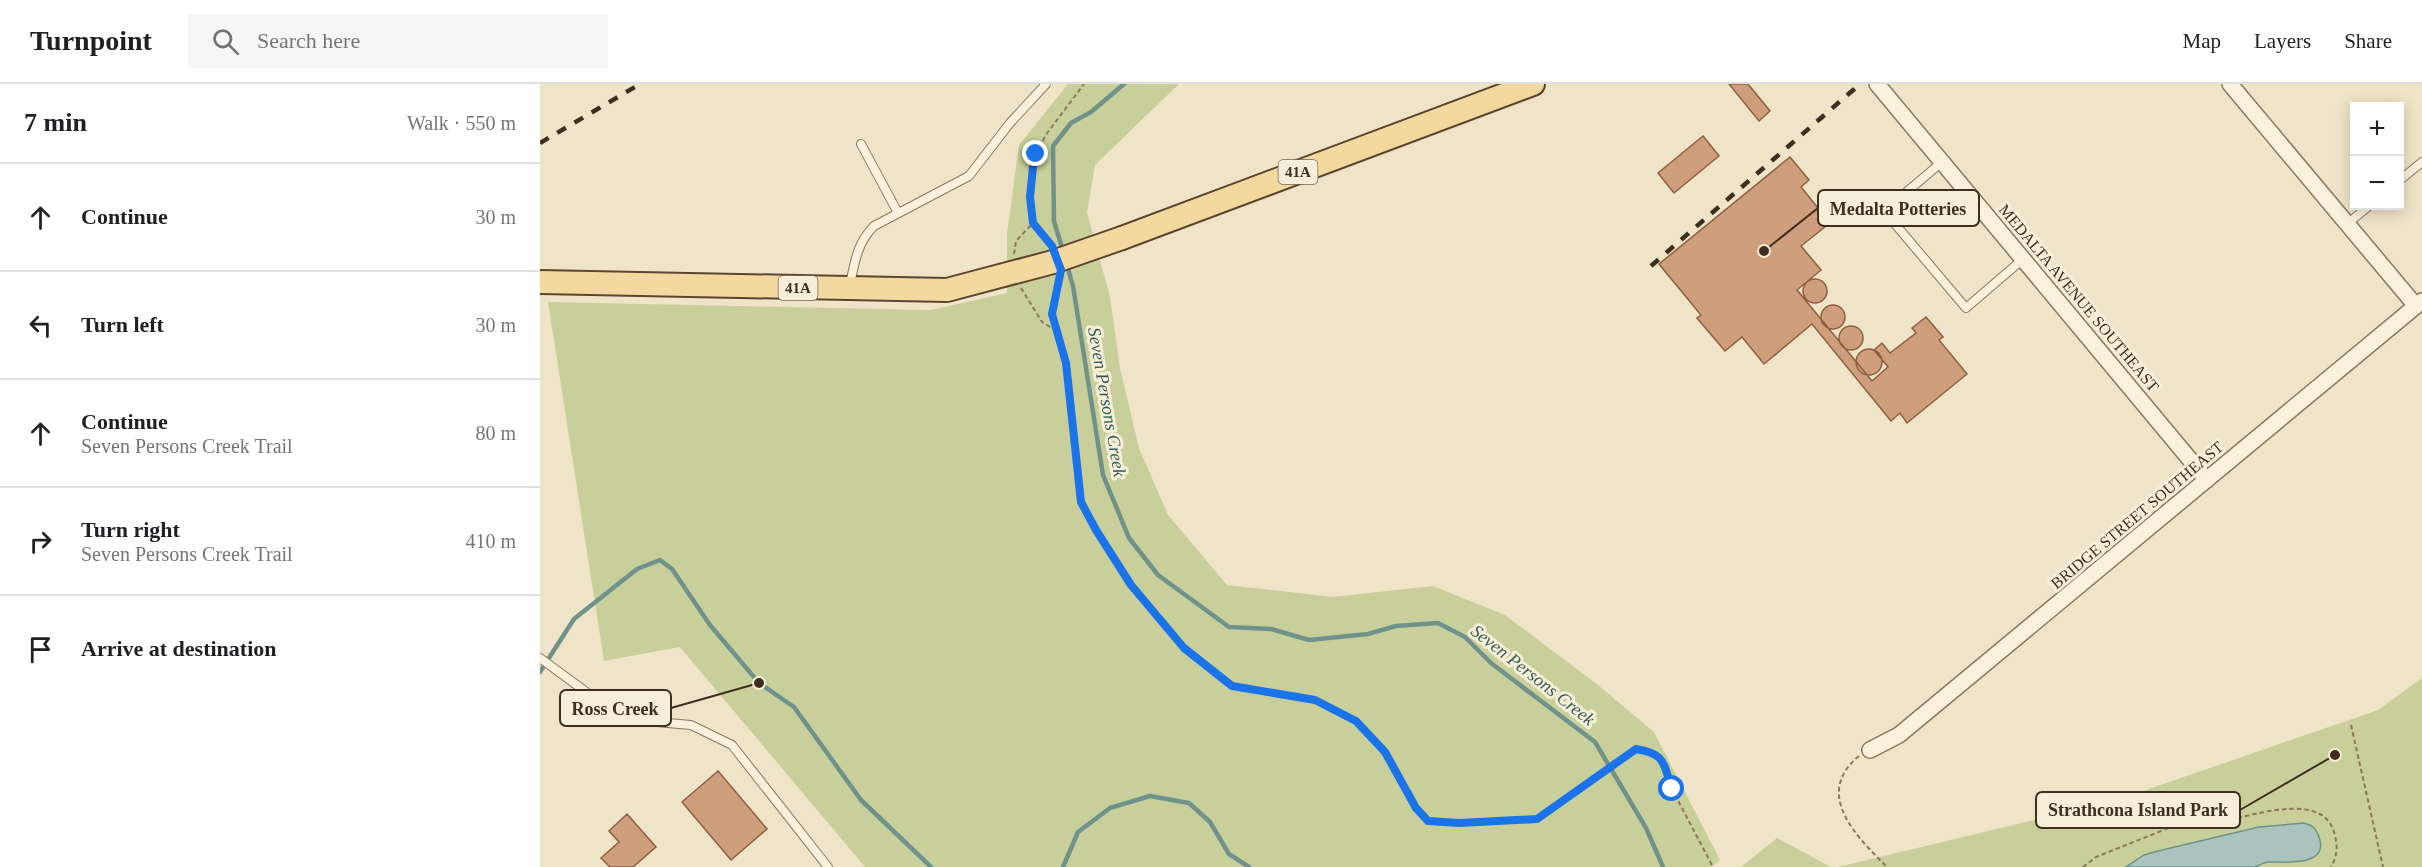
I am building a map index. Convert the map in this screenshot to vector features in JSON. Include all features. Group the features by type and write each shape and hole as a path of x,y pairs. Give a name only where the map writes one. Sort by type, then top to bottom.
{"main road":[{"name":"41A","path":"540,282 947,290 1122,238 1533,84"}],"street":[{"name":"MEDALTA AVENUE SOUTHEAST","path":"1877,84 2207,480"},
{"path":"2230,84 2347,224 2419,304"},
{"name":"BRIDGE STREET SOUTHEAST","path":"1870,750 1899,735 2419,304"}],"lane":[{"path":"849,289 857,249 863,237 873,226 969,176 1010,123 1046,84"},
{"path":"861,144 898,213"},
{"path":"1942,162 1884,211 1966,308 2023,260"},
{"path":"2404,177 2422,162"},
{"path":"2347,224 2364,210"},
{"path":"540,658 608,708 656,722 691,725 732,745 828,867"}],"path":[{"path":"1084,84 1045,136 1033,167 1030,197 1033,223 1055,259 1052,314 1066,363 1081,502 1131,585 1184,648 1232,686 1315,700 1356,721 1385,752 1416,808 1428,821 1459,823 1537,819 1636,749 1655,752 1662,760 1672,789 1713,867"},
{"path":"2351,725 2383,867"},
{"path":"1870,750 1860,755 1843,772 1838,787 1840,806 1858,835 1887,867"},
{"path":"2083,867 2096,858 2181,823 2212,822 2292,808 2316,812 2328,819 2334,829 2337,856 2331,867"}],"green space":[{"path":"1068,84 1179,84 1095,165 1087,212 1110,297 1120,368 1139,448 1168,515 1227,585 1333,597 1433,586 1505,615 1598,685 1654,732 1720,860 1711,867 865,867 680,647 604,661 548,302 931,310 1007,293 1007,234 1019,145"},
{"path":"2422,678 2422,867 1838,867 2117,800 2378,710"},
{"path":"1777,838 1831,867 1741,867"}],"water":[{"path":"2304,823 2316,830 2321,845 2319,852 2305,860 2266,862 2255,867 2126,867 2144,855 2158,851 2259,827"}],"building":[{"path":"1729,84 1748,84 1770,111 1759,121"},
{"path":"1703,136 1719,156 1674,193 1658,173"},
{"path":"1790,157 1809,180 1801,187 1830,223 1801,246 1821,270 1797,290 1872,381 1888,367 1874,350 1882,343 1890,353 1916,333 1912,328 1926,317 1943,337 1939,340 1967,374 1907,423 1900,413 1891,421 1812,324 1764,364 1742,337 1725,351 1697,318 1701,315 1659,264"},
{"path":"1815,279 1820,280 1826,286 1826,296 1820,302 1815,303 1810,302 1804,296 1803,291 1804,286 1810,280"},
{"path":"1833,305 1841,309 1845,317 1841,325 1833,329 1825,325 1821,317 1825,309"},
{"path":"1851,326 1859,330 1863,338 1859,346 1851,350 1843,346 1839,338 1843,330"},
{"path":"1869,349 1878,353 1882,362 1878,371 1869,375 1860,371 1856,362 1860,353"},
{"path":"718,771 767,829 731,860 682,802"},
{"path":"627,814 656,847 633,867 610,867 601,858 619,842 609,831"}],"waterway":[{"name":"Seven Persons Creek","path":"1063,251 1054,221 1053,146 1071,123 1091,112 1124,84"},
{"name":"Seven Persons Creek","path":"1067,265 1073,286 1103,475 1129,538 1158,575 1229,627 1271,629 1309,640 1368,634 1396,626 1438,623 1465,637 1491,663 1595,742 1646,828 1663,867"},
{"path":"540,672 574,619 637,569 660,560 672,569 710,625 759,683 794,707 861,800 931,867"},
{"path":"1063,867 1078,832 1110,808 1150,796 1189,803 1210,822 1229,854 1249,867"}],"railway":[{"path":"540,143 640,84"},
{"path":"1651,266 1860,84"}],"place":[{"name":"Medalta Potteries","path":"1764,251"},
{"name":"Ross Creek","path":"759,683"},
{"name":"Strathcona Island Park","path":"2335,755"}],"route":[{"path":"1036,154 1030,197 1033,223 1052,246 1061,270 1052,314 1066,363 1081,502 1131,585 1184,648 1232,686 1315,700 1356,721 1385,752 1416,808 1428,821 1459,823 1537,819 1636,749 1655,752 1662,760 1672,789"}]}
